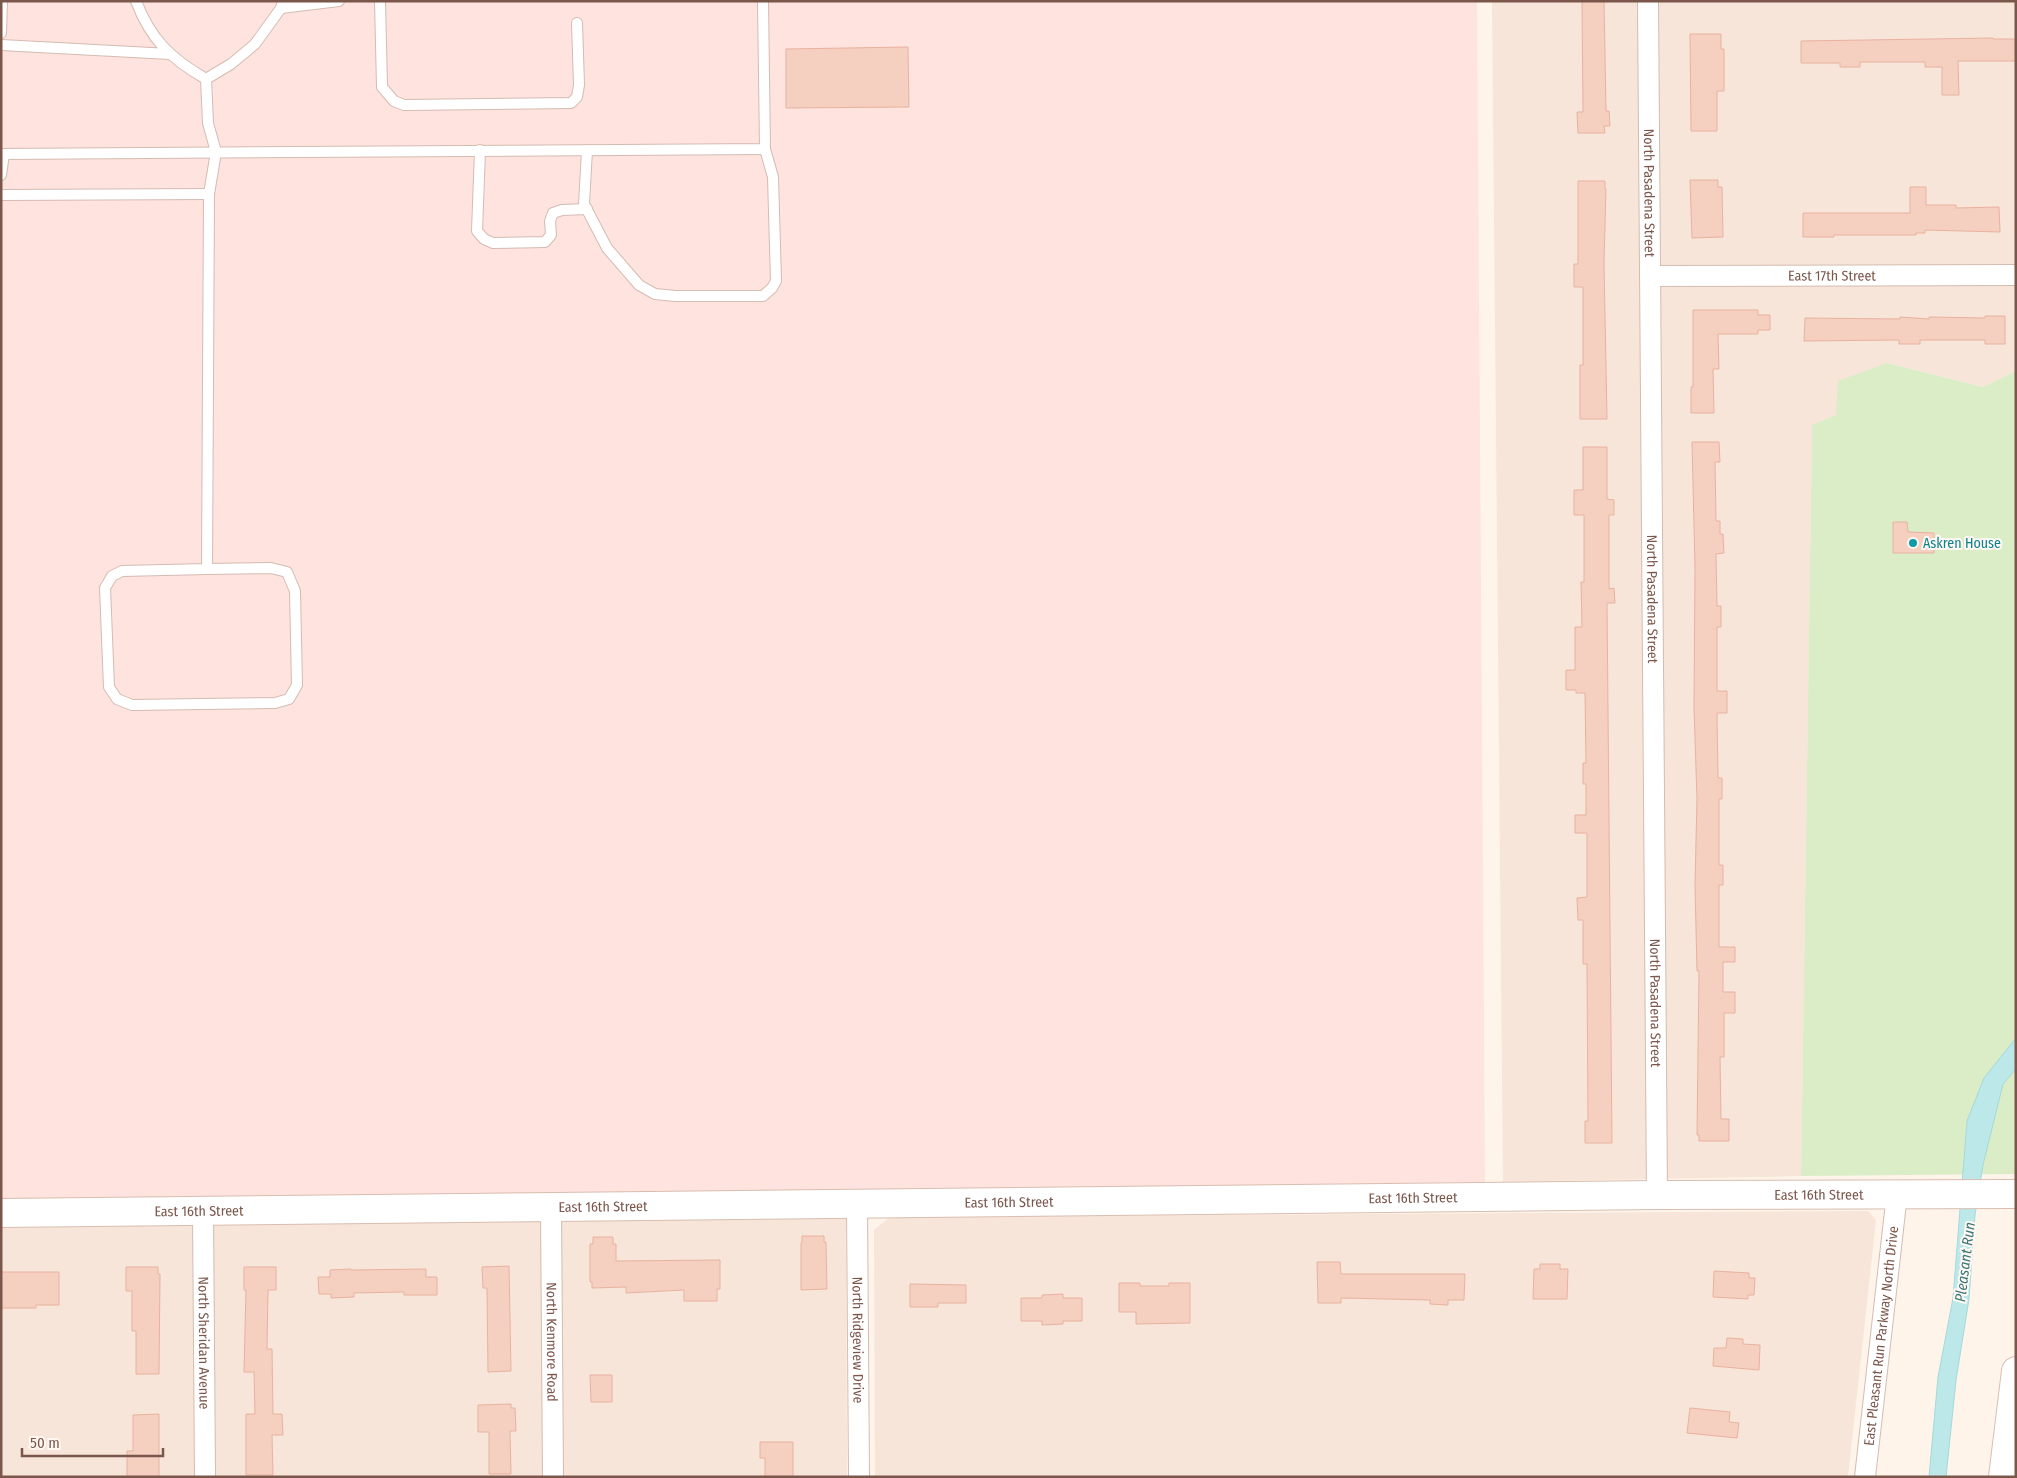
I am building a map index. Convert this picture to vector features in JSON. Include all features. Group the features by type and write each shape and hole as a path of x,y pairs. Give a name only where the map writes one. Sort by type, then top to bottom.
{"street":[{"name":"North Pasadena Street","path":"1648,1 1657,1195"},
{"name":"East 17th Street","path":"1650,276 2016,275"},
{"name":"East Pleasant Run Parkway North Drive","path":"1865,1477 1897,1194"},
{"name":"East 16th Street","path":"1,1213 1657,1195 2016,1194"},
{"name":"North Ridgeview Drive","path":"857,1204 859,1477"},
{"name":"North Kenmore Road","path":"551,1208 553,1477"},
{"name":"North Sheridan Avenue","path":"203,1211 205,1477"},
{"path":"2002,1477 2016,1371"}],"lane":[{"path":"1,33 2,1"},
{"path":"136,1 153,37 170,54 206,79"},
{"path":"206,79 231,64 255,44 282,5 339,1"},
{"path":"380,1 382,87 394,101 404,105 571,103 577,98 579,85 577,23"},
{"path":"587,150 584,204 607,248 639,285 655,294 675,296 763,296 772,288 776,281 773,177 764,148 763,1"},
{"path":"1,44 170,54"},
{"path":"206,79 208,123 216,152 209,194 208,569"},
{"path":"1,175 3,154 764,148"},
{"path":"480,150 477,231 484,239 493,243 545,242 551,235 550,221 553,213 562,210 587,209"},
{"path":"1,195 209,194"},
{"path":"270,568 288,572 296,590 297,685 289,699 275,703 132,706 117,699 109,687 105,588 112,576 122,571 208,569 270,568"}],"shaded area":[{"path":"1,1 1477,1 1485,1182 1,1202"},
{"path":"1492,1 2016,1 2016,371 1983,387 1887,363 1836,415 1812,426 1801,1176 1503,1182"},
{"path":"1868,1211 1876,1220 1848,1477 875,1477 874,1230 890,1217"},
{"path":"846,1215 847,1477 1,1477 1,1228"}],"green space":[{"path":"1887,363 1983,387 2016,371 2016,1174 1801,1176 1812,425 1836,415 1838,381"}],"water":[{"name":"Pleasant Run","path":"2016,1038 2016,1069 2003,1084 1983,1165 1975,1215 1969,1299 1956,1380 1946,1477 1929,1477 1938,1377 1953,1298 1967,1121 1984,1078"}],"building":[{"path":"1582,1 1604,1 1606,111 1609,111 1610,126 1604,126 1605,133 1578,133 1577,112 1583,112"},
{"path":"1690,34 1721,34 1721,49 1724,49 1724,91 1717,91 1717,131 1691,131"},
{"path":"2016,39 2016,61 1958,61 1959,95 1942,95 1942,67 1925,67 1925,62 1860,62 1860,67 1840,67 1840,63 1801,63 1801,41"},
{"path":"908,47 909,107 786,108 786,49"},
{"path":"1690,180 1718,180 1718,187 1722,187 1723,237 1692,238"},
{"path":"1578,181 1605,181 1606,189 1604,264 1607,419 1580,419 1580,365 1583,365 1583,287 1574,287 1574,264 1578,264"},
{"path":"1910,187 1926,187 1926,205 1956,205 1956,208 1999,207 2000,232 1925,230 1925,233 1916,233 1916,235 1803,237 1803,213 1910,213"},
{"path":"1693,310 1758,310 1758,315 1770,315 1770,330 1758,330 1758,334 1718,334 1719,369 1713,369 1714,413 1691,413"},
{"path":"1985,316 2005,316 2005,344 1985,344 1985,340 1920,340 1920,344 1899,344 1899,340 1804,341 1805,318 1900,319 1900,317 1929,319 1929,317 1985,318"},
{"path":"1692,442 1719,442 1720,462 1715,462 1716,521 1720,521 1720,534 1723,534 1724,553 1716,554 1717,606 1721,606 1721,627 1717,627 1717,691 1727,691 1727,713 1717,713 1718,778 1722,778 1722,799 1719,799 1719,865 1723,865 1723,885 1719,885 1719,947 1735,947 1735,962 1723,962 1723,992 1735,992 1735,1013 1724,1013 1724,1057 1720,1057 1721,1119 1729,1119 1729,1141 1699,1141 1699,1135 1697,1135 1699,971 1697,971 1695,885 1697,799 1694,707 1695,568"},
{"path":"1583,447 1607,447 1607,499 1614,500 1614,515 1609,515 1609,589 1614,588 1615,603 1607,603 1612,1143 1585,1143 1585,1121 1588,1121 1587,964 1583,964 1583,920 1578,920 1577,898 1587,897 1587,833 1575,833 1575,815 1586,815 1586,784 1583,784 1583,763 1586,763 1585,693 1576,693 1576,690 1566,690 1566,670 1575,670 1575,627 1582,627 1581,582 1584,582 1584,515 1574,515 1574,490 1583,490"},
{"name":"Askren House","path":"1893,522 1907,522 1908,532 1934,533 1934,553 1893,553"},
{"path":"802,1236 824,1236 824,1242 826,1242 827,1289 801,1290"},
{"path":"593,1237 613,1237 613,1244 616,1244 616,1261 720,1260 720,1289 717,1289 717,1301 684,1301 684,1290 626,1293 626,1287 592,1288 592,1282 590,1282 590,1244 593,1244"},
{"path":"1317,1262 1340,1262 1341,1274 1465,1274 1464,1300 1448,1300 1448,1305 1430,1304 1430,1300 1341,1298 1341,1303 1318,1303"},
{"path":"1540,1264 1560,1264 1560,1269 1568,1269 1567,1299 1533,1299 1534,1269 1540,1269"},
{"path":"509,1266 511,1371 488,1372 487,1288 483,1288 482,1267"},
{"path":"126,1267 158,1267 158,1274 160,1274 159,1374 136,1374 136,1331 132,1331 132,1291 126,1291"},
{"path":"244,1267 276,1267 276,1290 268,1290 267,1349 272,1349 273,1414 282,1414 283,1435 272,1435 273,1475 246,1475 246,1414 255,1414 254,1372 244,1372 246,1290 244,1290"},
{"path":"426,1269 426,1277 437,1277 437,1295 404,1295 404,1292 354,1293 354,1297 331,1298 331,1294 319,1294 318,1277 330,1277 330,1270"},
{"path":"1714,1271 1749,1273 1749,1278 1755,1278 1754,1295 1748,1295 1748,1299 1713,1297"},
{"path":"1,1272 59,1272 59,1305 36,1305 36,1308 1,1308"},
{"path":"1119,1283 1140,1283 1140,1286 1169,1286 1169,1283 1190,1283 1190,1323 1136,1324 1136,1312 1119,1312"},
{"path":"910,1284 966,1285 966,1303 938,1303 938,1307 910,1307"},
{"path":"1063,1294 1063,1298 1082,1298 1082,1321 1063,1321 1063,1324 1042,1325 1042,1321 1021,1321 1021,1298 1042,1298 1042,1295"},
{"path":"1727,1338 1743,1339 1743,1344 1760,1345 1759,1370 1713,1366 1714,1348 1726,1348"},
{"path":"590,1375 612,1375 612,1402 591,1402"},
{"path":"511,1404 511,1408 515,1408 516,1431 510,1431 511,1474 489,1474 489,1432 478,1432 478,1405"},
{"path":"1690,1408 1730,1412 1729,1422 1739,1423 1737,1438 1687,1433"},
{"path":"159,1414 159,1477 127,1477 127,1451 133,1451 133,1415"},
{"path":"760,1442 793,1442 793,1477 765,1477 765,1458 760,1458"}],"place":[{"name":"Askren House","path":"1913,543"}]}
